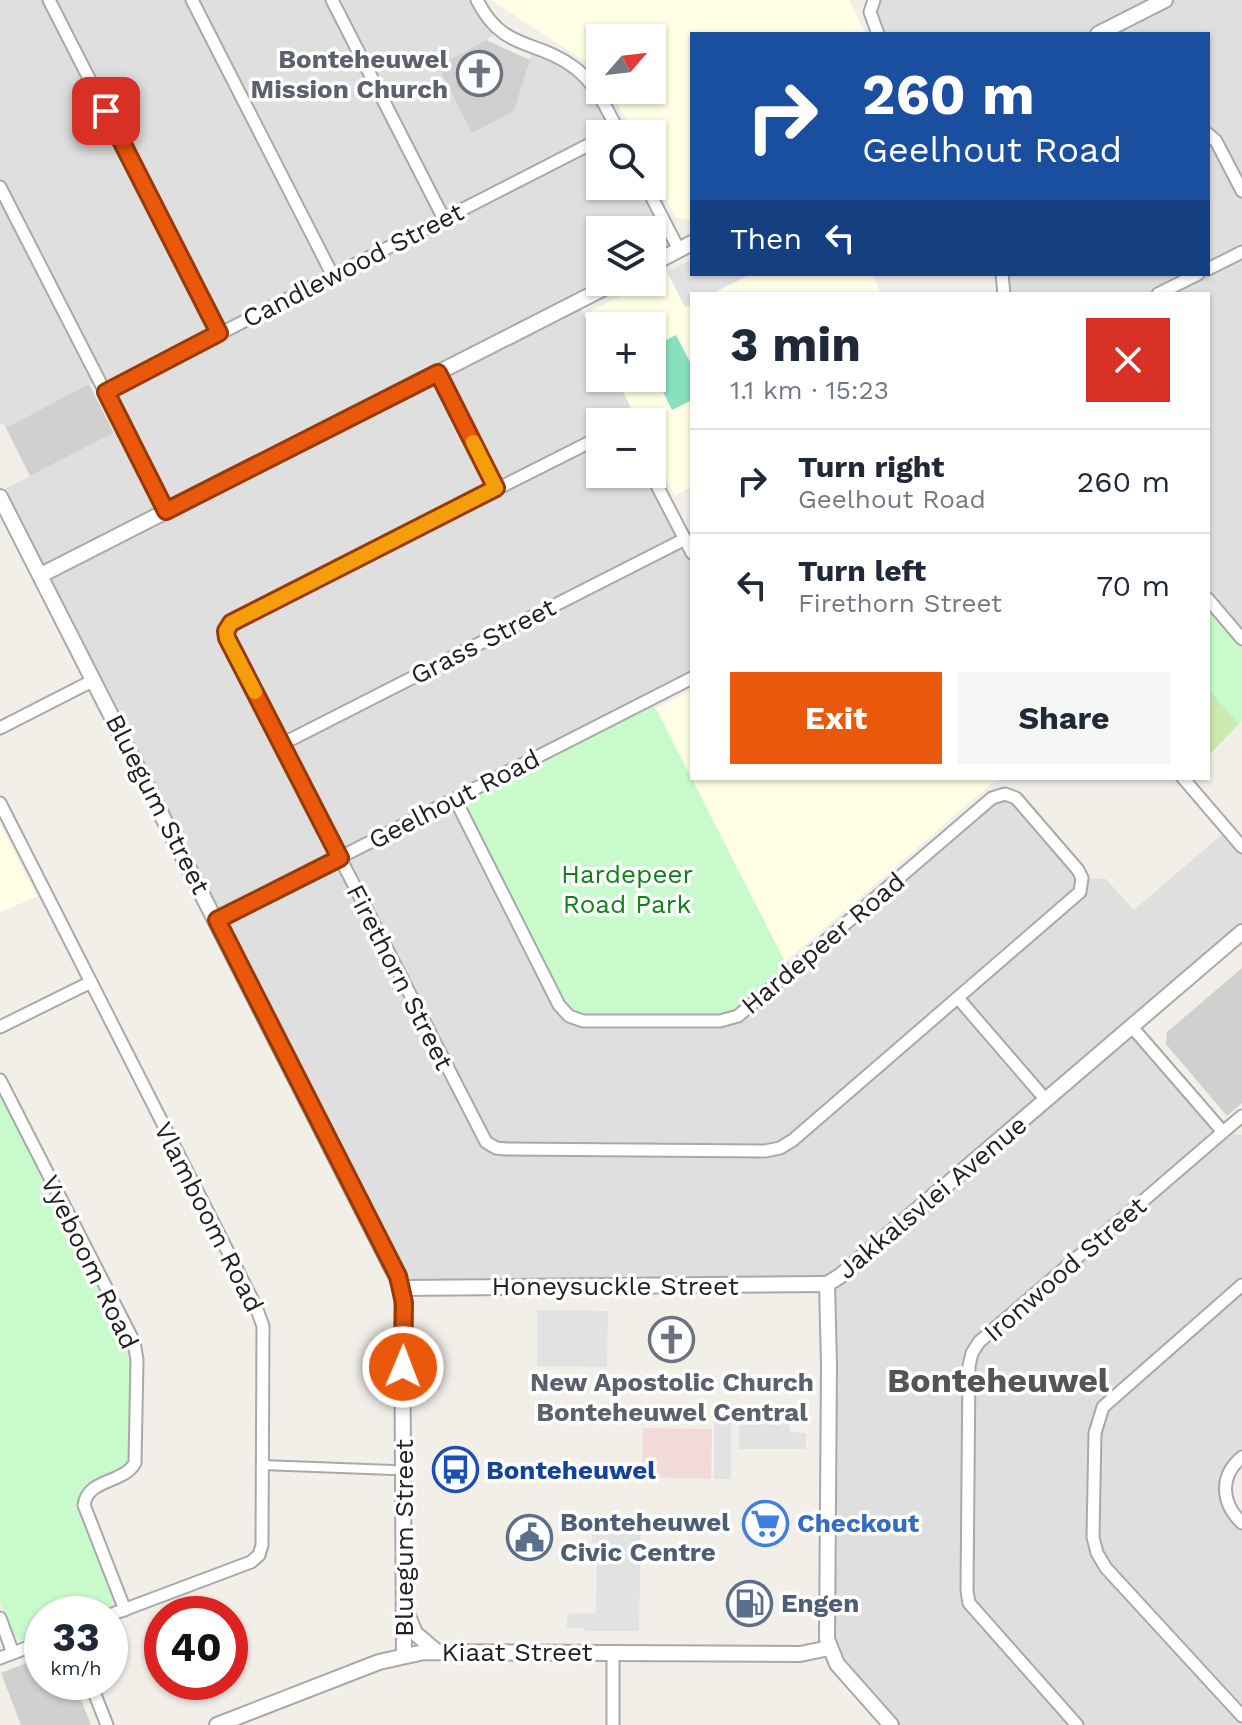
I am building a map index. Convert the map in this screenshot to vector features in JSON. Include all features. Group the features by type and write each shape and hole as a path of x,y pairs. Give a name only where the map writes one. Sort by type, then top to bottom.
{"street":[{"path":"49,0 219,333"},
{"path":"192,0 333,276"},
{"path":"332,0 444,219"},
{"path":"477,0 498,31 567,63 587,78 596,89 610,120"},
{"path":"874,0 870,17 877,32"},
{"path":"1102,32 1165,0"},
{"path":"1210,136 1216,141 1242,191"},
{"name":"Candlewood Street","path":"106,392 586,146"},
{"path":"0,187 166,511"},
{"path":"655,200 686,247 666,257"},
{"path":"1210,268 1242,252"},
{"path":"1162,292 1194,276"},
{"path":"41,575 589,296"},
{"path":"438,373 496,488"},
{"name":"Firethorn Street","path":"586,444 231,623 226,631 482,1136 496,1148 750,1151 780,1148 958,998"},
{"name":"Bluegum Street","path":"0,483 4,502 402,1288 404,1655"},
{"path":"658,488 690,549"},
{"name":"Grass Street","path":"282,744 685,539"},
{"path":"1210,601 1242,639"},
{"name":"Geelhout Road","path":"217,920 690,679"},
{"path":"0,728 94,680"},
{"path":"1185,780 1242,847"},
{"name":"Hardepeer Road","path":"455,799 555,999 564,1011 583,1021 705,1021 726,1020 743,1012 992,798 1011,795 1078,870 1082,878 1081,888 1077,896 958,998"},
{"name":"Vlamboom Road","path":"0,803 261,1318 262,1545 256,1559 128,1609"},
{"name":"Jakkalsvlei Avenue","path":"829,1648 826,1633 827,1284 1242,932"},
{"path":"0,1027 91,982"},
{"path":"958,998 1046,1100"},
{"path":"1132,1027 1223,1132"},
{"name":"Vyeboom Road","path":"0,1080 137,1350 135,1463 126,1475 90,1490 84,1505 120,1596"},
{"name":"Ironwood Street","path":"1077,1725 969,1603 970,1359 979,1342 1242,1116"},
{"name":"Honeysuckle Street","path":"402,1288 827,1284"},
{"path":"1242,1285 1103,1407 1095,1433 1093,1537 1097,1553 1106,1568 1242,1716"},
{"path":"1242,1457 1229,1471 1225,1487 1229,1508 1242,1523"},
{"path":"262,1465 393,1470"},
{"path":"405,1608 415,1633 438,1652"},
{"path":"0,1618 13,1653"},
{"path":"829,1648 839,1667 891,1725"},
{"name":"Kiaat Street","path":"217,1725 404,1655 438,1652 800,1654 829,1648"},
{"path":"0,1658 24,1649"},
{"path":"613,1653 613,1725"},
{"path":"97,1700 107,1725"}],"shaded area":[{"path":"0,0 476,0 498,33 438,66 514,111 533,49 576,70 586,85 586,104 599,104 610,120 586,120 586,200 653,200 661,216 586,216 587,296 577,301 586,319 586,392 623,392 629,408 586,408 586,488 659,488 690,548 690,680 455,799 569,1016 726,1021 993,799 1011,796 1081,878 1106,879 1134,910 1227,830 1242,847 1242,932 1132,1027 1217,1133 1242,1135 1242,1457 1226,1487 1242,1523 1242,1725 892,1725 834,1658 828,1286 403,1287 8,507 3,490 123,429 98,380 6,428 3,423 0,424"},
{"path":"491,0 849,0 865,32 690,32 690,220 676,218 666,198 666,120 626,120 618,104 666,104 666,24 586,24 586,62"},
{"path":"873,0 1242,0 1242,641 1210,603 1210,292 1003,292 1001,276 1210,276 1210,32 877,32"},
{"path":"486,40 530,60 514,111 472,133 438,66"},
{"path":"666,225 678,249 666,255"},
{"path":"690,260 690,276 873,276 880,292 690,292 690,487 675,496 666,478 666,408 631,408 623,392 666,392 666,312 590,312 621,296 666,296 666,272"},
{"path":"690,260 690,276 747,276 715,292 690,292 690,305 685,307 667,272"},
{"path":"89,384 114,433 30,476 6,428"},
{"path":"690,691 690,775 656,708"},
{"path":"693,780 996,780 785,962"},
{"path":"0,824 37,897 0,912"},
{"path":"1242,968 1242,1103 1227,1116 1166,1044 1167,1032"},
{"path":"537,1310 608,1311 607,1367 537,1366"},
{"path":"714,1415 731,1415 731,1479 714,1479"},
{"path":"739,1415 790,1415 790,1432 806,1433 806,1449 739,1449"},
{"path":"643,1428 712,1429 711,1479 642,1477"},
{"path":"592,1523 641,1523 639,1631 567,1628 567,1614 596,1613 597,1543 592,1543"},
{"path":"24,1664 24,1700 81,1700 91,1725 21,1725 1,1673"}],"green space":[{"path":"676,335 690,362 690,401 672,410 663,392 666,392 666,340"},
{"path":"1210,610 1242,647 1242,721 1239,724 1210,690"},
{"path":"1210,690 1239,724 1210,754"},
{"name":"Hardepeer Road Park","path":"653,703 787,966 739,1009 722,1015 590,1017 574,1012 565,1003 469,816 467,806 476,794"},
{"path":"0,1091 132,1350 131,1460 122,1472 84,1487 77,1502 115,1596 24,1596 23,1641 12,1634 0,1602"}],"slow traffic":[{"path":"255,692 227,638 226,631 231,623 496,488 473,442"}],"place":[{"name":"Bonteheuwel Mission Church","path":"479,74"},
{"name":"New Apostolic Church Bonteheuwel Central","path":"672,1339"},
{"name":"Bonteheuwel","path":"455,1470"},
{"name":"Checkout","path":"766,1523"},
{"name":"Bonteheuwel Civic Centre","path":"529,1537"},
{"name":"Engen","path":"750,1603"}],"district":[{"name":"Bonteheuwel","path":"998,1380"}],"route":[{"path":"106,111 219,333 106,392 166,511 438,373 496,488 231,623 226,631 340,858 217,920 398,1276 404,1303 403,1367"}]}
